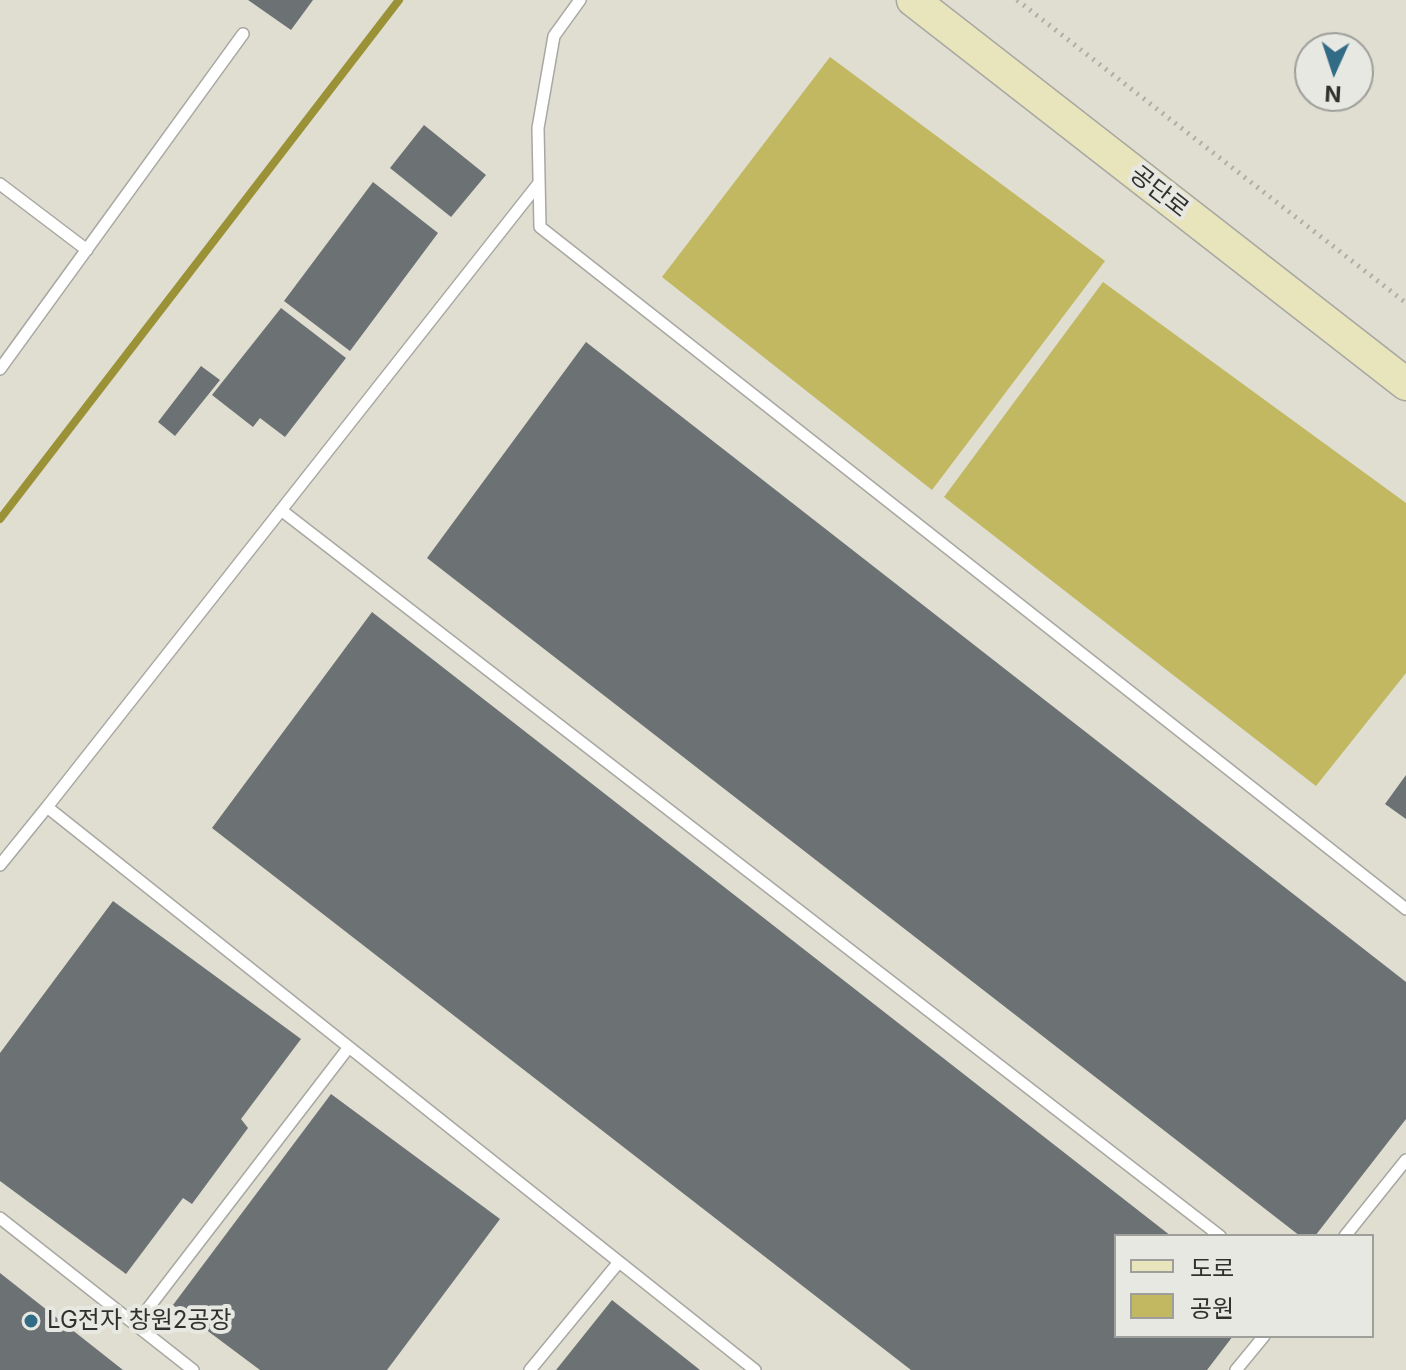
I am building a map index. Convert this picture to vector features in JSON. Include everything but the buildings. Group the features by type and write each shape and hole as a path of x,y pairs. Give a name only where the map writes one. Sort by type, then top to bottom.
{"main road":[{"name":"공단로","path":"913,0 1406,384"}],"lane":[{"path":"580,0 554,36 538,128 540,227 1406,909"},
{"path":"0,369 243,34"},
{"path":"0,865 539,183"},
{"path":"0,184 87,250"},
{"path":"281,510 1217,1234"},
{"path":"47,807 755,1370"},
{"path":"136,1324 349,1047"},
{"path":"1347,1234 1406,1160"},
{"path":"0,1218 193,1370"},
{"path":"530,1370 619,1262"},
{"path":"1236,1370 1262,1338"}],"path":[{"path":"1017,0 1406,303"}],"shaded area":[{"path":"0,0 1406,0 1406,1370 0,1370"}],"green space":[{"path":"830,57 1105,261 932,490 662,277"},
{"path":"1103,282 1406,503 1406,673 1316,786 944,497"}],"waterway":[{"path":"0,519 399,0"}],"place":[{"name":"LG전자 창원2공장","path":"31,1321"}]}
